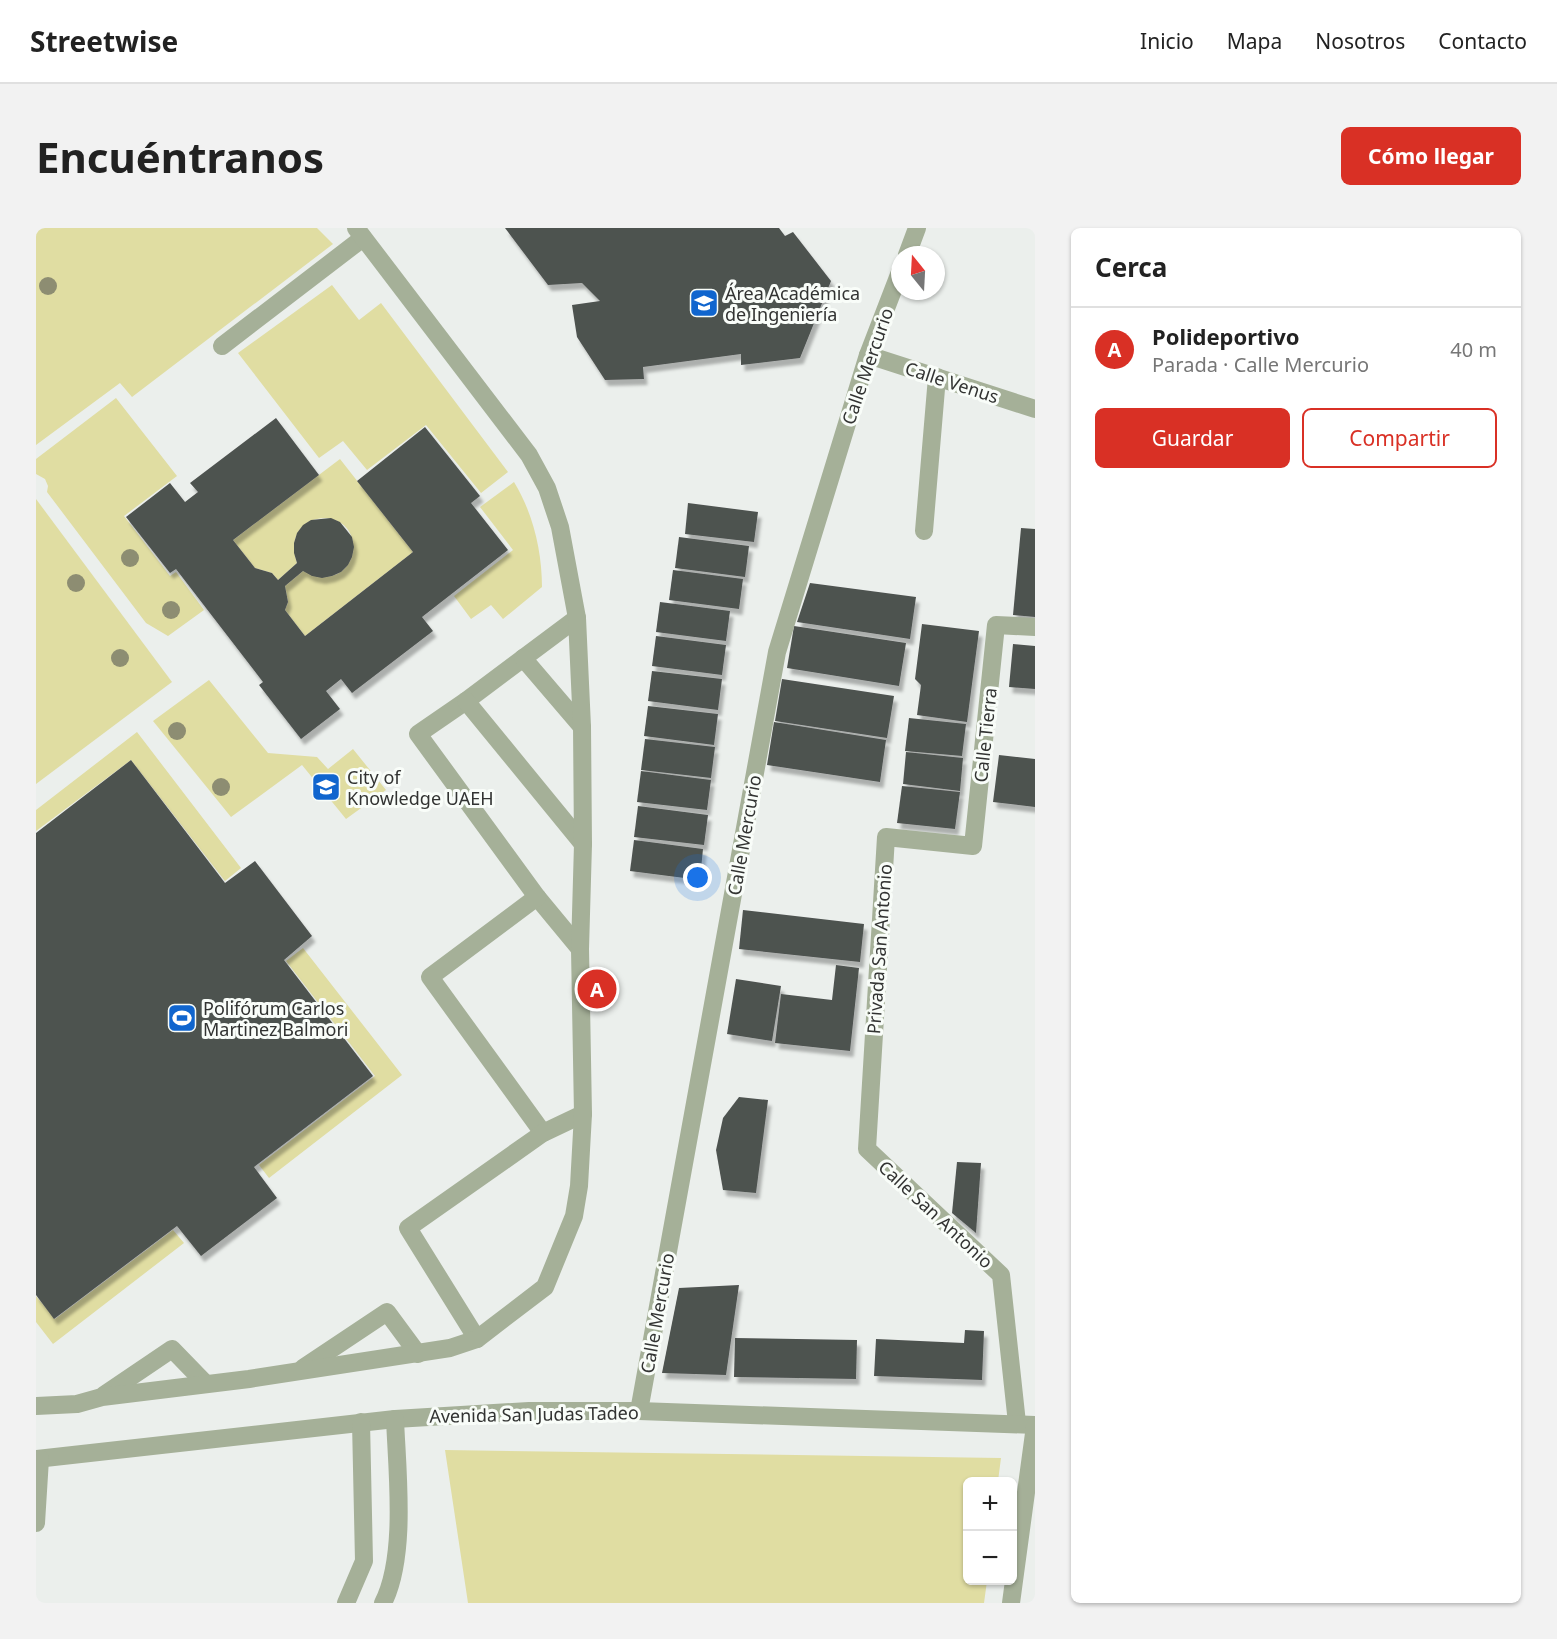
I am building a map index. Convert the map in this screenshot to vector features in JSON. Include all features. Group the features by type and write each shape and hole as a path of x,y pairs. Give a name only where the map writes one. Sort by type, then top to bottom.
{"street":[{"path":"910,246 917,228"},
{"path":"36,1406 77,1404 102,1397 249,1379 418,1354 450,1348 477,1339 545,1287 574,1216 579,1186 583,1114 580,949 583,844 582,728 577,618 560,526 547,488 529,455 359,233 222,346"},
{"name":"Calle Mercurio","path":"639,1411 777,652 868,355 891,295"},
{"name":"Calle Venus","path":"868,355 1035,408"},
{"path":"924,531 937,377"},
{"path":"577,618 418,734 537,897 580,949"},
{"name":"Calle Tierra","path":"973,846 996,625 1035,627"},
{"path":"523,658 582,728"},
{"path":"466,701 583,844"},
{"name":"Privada San Antonio","path":"867,1149 886,837 973,846"},
{"path":"537,897 430,977 543,1133"},
{"path":"477,1339 408,1228 543,1133 583,1114"},
{"name":"Calle San Antonio","path":"867,1149 1001,1275 1029,1425 1011,1603"},
{"path":"297,1372 387,1312 418,1354"},
{"path":"102,1397 172,1349 206,1383"},
{"name":"Avenida San Judas Tadeo","path":"38,1459 361,1422 529,1411 639,1411 1029,1425"},
{"path":"383,1603 389,1592 396,1557 398,1505 395,1419"},
{"path":"346,1603 364,1561 361,1422"},
{"path":"36,1523 38,1459"}],"shaded area":[{"path":"36,228 317,228 333,244 132,397 120,383 36,445"},
{"path":"332,285 359,320 381,303 508,472 481,493 426,425 367,470 343,441 319,458 238,353"},
{"path":"116,398 177,476 124,516 170,576 176,572 204,610 168,636 146,623 47,492 48,486 45,479 36,474 36,459"},
{"path":"340,459 413,552 305,636 285,610 288,602 285,586 303,571 318,576 333,576 345,568 352,556 351,535 343,525 332,519 320,519 308,523 299,531 294,545 297,563 278,580 272,573 255,568 233,540"},
{"path":"514,482 526,506 535,533 542,587 503,619 491,605 471,619 454,596 513,550 480,507"},
{"path":"36,499 172,682 36,784"},
{"path":"209,680 268,753 317,757 328,769 353,749 386,790 346,819 302,765 231,817 153,721"},
{"path":"137,732 241,868 225,881 131,760 36,831 36,810"},
{"path":"303,948 402,1075 269,1178 259,1165 375,1076 286,961"},
{"path":"173,1230 184,1243 53,1344 36,1322 36,1296 55,1319"},
{"path":"445,1450 1001,1458 999,1477 963,1477 963,1585 986,1585 984,1603 468,1603"}],"building":[{"name":"Área Académica de Ingeniería","path":"505,228 779,228 785,236 793,232 831,281 800,358 741,365 741,354 643,367 644,379 605,380 577,337 572,305 600,301 582,283 548,285"},
{"path":"276,418 319,475 233,540 255,568 272,573 278,580 297,563 294,543 297,533 311,520 331,518 340,522 352,537 354,547 348,565 341,572 322,578 303,571 285,586 288,602 285,610 305,636 413,552 357,481 425,427 480,496 471,503 508,550 422,617 433,631 352,693 341,679 326,691 340,709 301,739 259,685 263,682 176,569 170,573 126,517 170,483 185,502 198,492 190,483"},
{"path":"688,503 758,512 754,542 685,534"},
{"path":"1021,528 1035,529 1035,617 1013,615"},
{"path":"679,537 749,546 745,577 675,568"},
{"path":"673,570 743,579 739,609 669,600"},
{"path":"810,583 916,597 910,639 797,622"},
{"path":"660,602 730,611 726,641 656,632"},
{"path":"922,624 979,631 967,722 917,715 921,685 915,679"},
{"path":"794,626 906,643 899,686 787,668"},
{"path":"656,636 726,645 722,675 652,666"},
{"path":"1013,644 1035,646 1035,689 1009,687"},
{"path":"652,671 722,679 718,710 648,701"},
{"path":"782,679 894,696 887,738 775,721"},
{"path":"648,706 718,714 714,745 644,736"},
{"path":"909,718 966,724 962,756 905,751"},
{"path":"774,722 886,740 880,782 767,765"},
{"path":"645,739 715,747 711,778 641,770"},
{"path":"906,752 963,758 960,791 903,784"},
{"path":"999,755 1035,759 1035,807 993,802"},
{"name":"Polifórum Carlos Martinez Balmori","path":"131,760 225,883 255,861 312,936 284,960 373,1076 254,1167 277,1198 201,1256 177,1226 54,1319 36,1295 36,833"},
{"path":"641,771 711,780 707,810 637,802"},
{"path":"902,786 960,792 955,829 897,823"},
{"path":"638,806 708,815 704,845 634,837"},
{"path":"634,840 703,849 700,880 630,871"},
{"path":"743,910 864,924 860,962 739,949"},
{"path":"836,965 859,968 850,1051 775,1043 781,994 832,1000"},
{"path":"736,979 781,986 772,1041 727,1034"},
{"path":"739,1097 768,1100 756,1193 723,1190 716,1150 723,1118"},
{"path":"957,1162 981,1163 976,1233 952,1213"},
{"path":"739,1285 726,1375 662,1373 679,1288"},
{"path":"965,1330 984,1331 982,1380 874,1376 876,1339 964,1343"},
{"path":"735,1338 857,1340 856,1379 734,1377"}],"place":[{"name":"Área Académica de Ingeniería","path":"704,303"},
{"name":"City of Knowledge UAEH","path":"326,787"},
{"name":"Polideportivo","path":"597,989"},
{"name":"Polifórum Carlos Martinez Balmori","path":"182,1018"}]}
